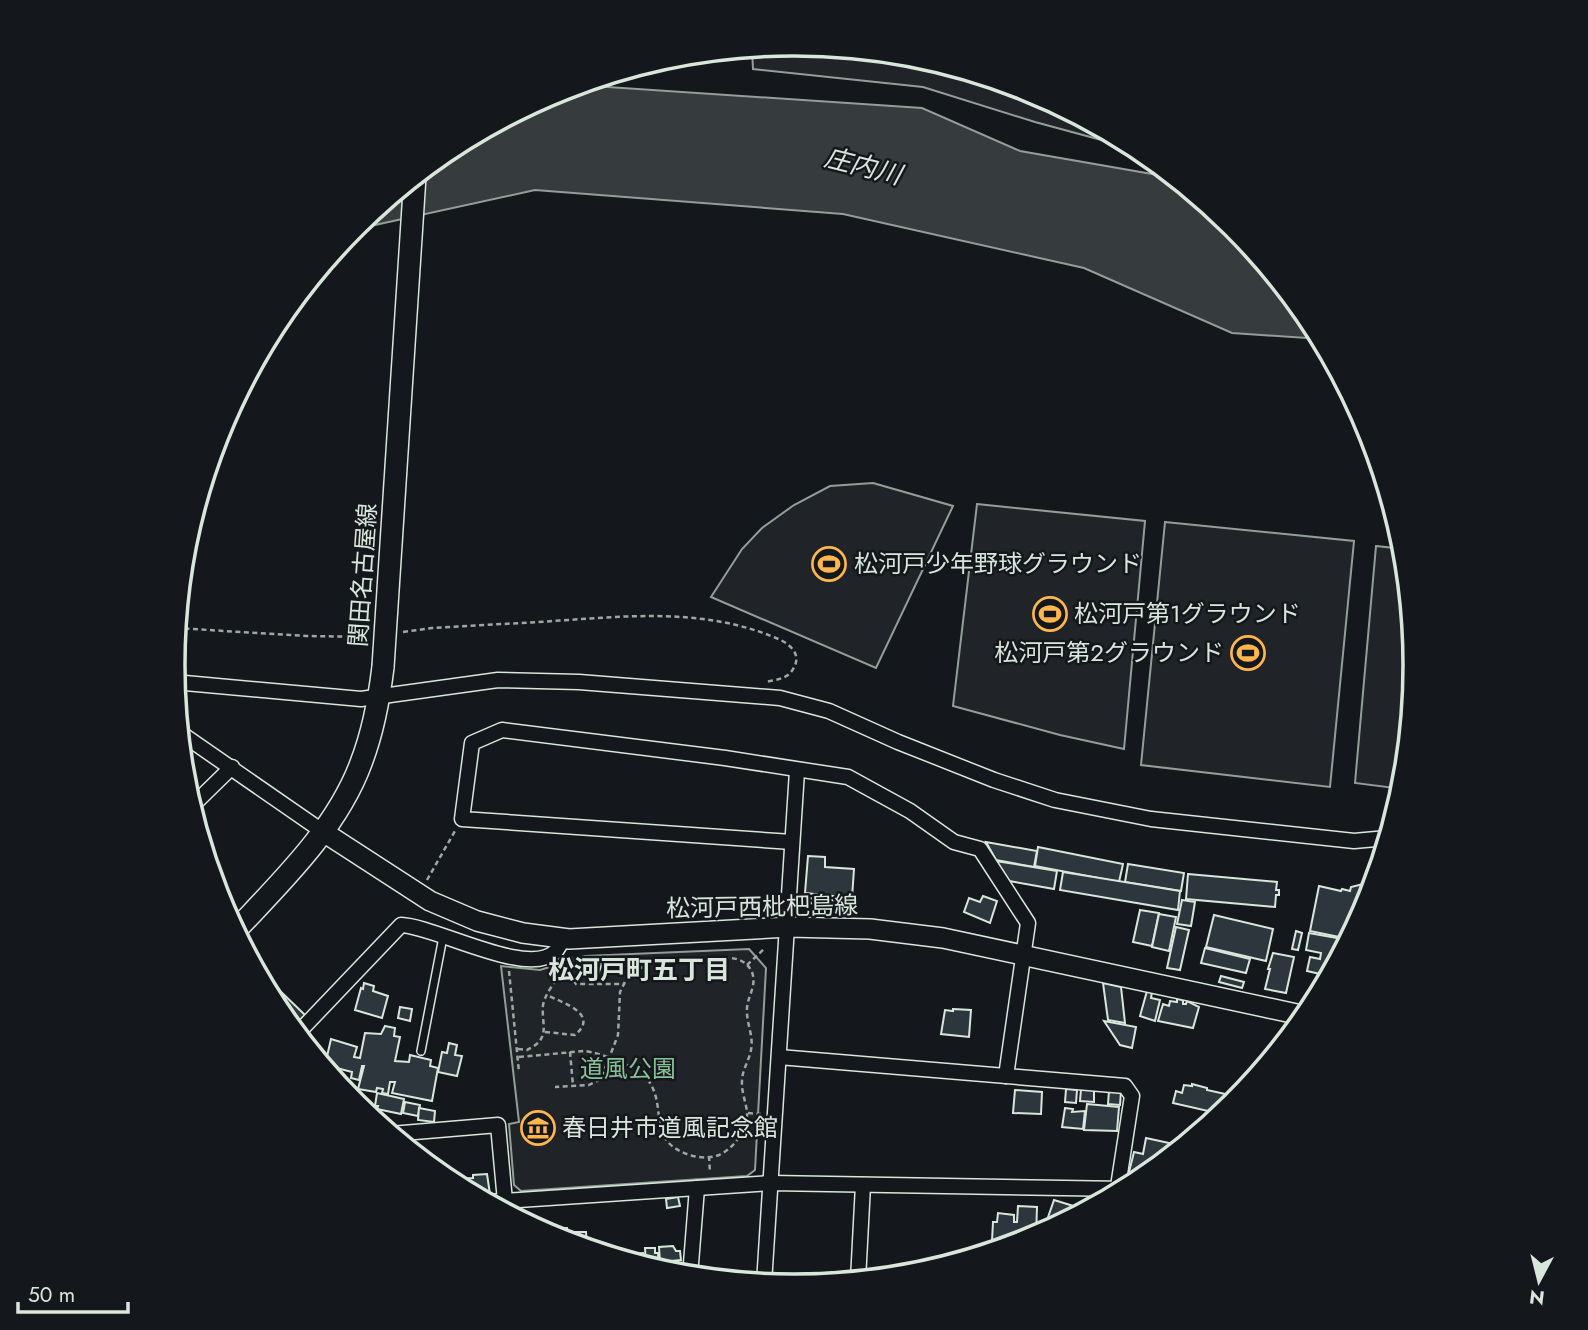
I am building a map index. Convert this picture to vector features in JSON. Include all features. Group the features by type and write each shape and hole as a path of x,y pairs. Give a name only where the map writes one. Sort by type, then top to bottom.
{"main road":[{"name":"関田名古屋線","path":"243,923 301,861 322,831 346,794 361,764 374,724 383,667 414,189"},
{"name":"松河戸西枇杷島線","path":"322,831 430,901 477,921 523,933 563,938 789,927 870,929 943,938 1293,1013"}],"street":[{"path":"185,683 361,699 498,680 579,682 780,698 829,710 898,742 994,780 1055,800 1163,821 1341,840 1378,838"},
{"path":"792,842 462,820 472,743 502,730 724,758 848,777 909,811 954,842 980,849 1027,923 1006,1076"},
{"path":"189,739 322,831"},
{"path":"200,798 232,767"},
{"path":"765,1273 797,771"},
{"path":"304,1026 401,925 416,925 479,949 529,958 545,958 554,954 563,938"},
{"path":"779,1057 1125,1086 1132,1096 1122,1177"},
{"path":"404,1133 498,1125 505,1201"},
{"path":"516,1206 771,1183 1102,1190"},
{"path":"859,1270 863,1185"},
{"path":"691,1265 697,1188"}],"lane":[{"path":"421,1051 443,937"}],"path":[{"path":"392,634 432,628 650,615 706,618 749,626 789,643 796,655 794,669 787,676 748,685 733,694"},
{"path":"186,629 306,636 379,635"},
{"path":"426,881 462,820"},
{"path":"747,965 764,949"},
{"path":"571,957 570,975 576,984 624,985"},
{"path":"519,1057 594,1052 610,1059 635,1069 650,1081 664,1135 673,1147 701,1158 719,1155 733,1145 744,1130 748,1113 742,1085 752,1042 747,1011 754,982 751,969 739,959 731,958 656,961 641,968 624,985 618,999 618,1035 610,1059 601,1079 596,1083 555,1087"},
{"path":"509,970 519,1072"},
{"path":"518,1049 531,1048 545,1032 544,1004 547,995 557,979 570,975"},
{"path":"545,1032 575,1035 583,1023 577,1009 547,995"},
{"path":"570,1052 573,1086"},
{"path":"748,1113 761,1114"}],"green space":[{"path":"794,56 834,57 913,68 990,88 1027,102 1103,140 923,87 753,69 752,57"},
{"name":"松河戸少年野球グラウンド","path":"873,483 953,506 876,668 711,597 742,549 762,528 794,505 830,486"},
{"name":"松河戸第1グラウンド","path":"977,504 1145,521 1124,749 953,706"},
{"name":"松河戸第2グラウンド","path":"1165,522 1354,541 1330,787 1141,765"},
{"path":"1376,546 1391,548 1402,625 1402,705 1398,744 1390,787 1355,783"},
{"name":"道風公園","path":"749,949 766,968 755,1170 747,1176 521,1191 514,1185 509,1124 519,1122 501,966 540,970 585,956"}],"water":[{"name":"庄内川","path":"603,87 922,108 1020,151 1154,174 1225,234 1277,294 1307,338 1232,333 1084,268 843,214 535,190 372,226 423,182 489,138 561,102"}],"building":[{"path":"986,842 1037,851 1034,867 996,860"},
{"path":"1038,847 1123,864 1119,882 1035,866"},
{"path":"808,856 825,857 825,867 854,869 852,898 805,893"},
{"path":"996,861 1057,871 1054,889 1009,881"},
{"path":"1128,864 1184,873 1181,891 1125,882"},
{"path":"1063,872 1180,891 1178,910 1060,890"},
{"path":"1188,874 1277,882 1276,890 1279,890 1279,895 1276,895 1275,907 1186,899"},
{"path":"1362,884 1338,937 1310,931 1319,886 1341,891 1350,891 1351,887"},
{"path":"983,896 997,901 990,923 964,912 969,898 980,902"},
{"path":"809,898 843,901 843,906 809,903"},
{"path":"1182,900 1195,902 1191,926 1177,924"},
{"path":"1140,910 1159,913 1152,946 1133,942"},
{"path":"1159,914 1176,917 1169,951 1152,947"},
{"path":"1214,915 1273,929 1266,961 1206,947"},
{"path":"1176,927 1189,930 1180,970 1167,968"},
{"path":"1296,931 1302,933 1298,950 1292,949"},
{"path":"1309,933 1338,938 1319,974 1307,971 1310,957 1320,959 1321,953 1306,950"},
{"path":"1205,948 1250,959 1246,973 1201,963"},
{"path":"1273,953 1294,957 1286,993 1265,989"},
{"path":"593,959 602,964 598,974 588,969"},
{"path":"1221,976 1244,982 1242,988 1219,982"},
{"path":"364,983 374,986 373,991 388,996 382,1018 355,1010"},
{"path":"1103,983 1121,987 1125,1023 1108,1020"},
{"path":"1147,991 1152,992 1151,998 1160,1000 1155,1021 1140,1016"},
{"path":"281,992 305,1015 300,1020"},
{"path":"1177,999 1183,1000 1183,1004 1187,1001 1199,1007 1193,1028 1158,1021 1163,1004 1169,1006 1170,1001 1177,1002"},
{"path":"400,1007 412,1009 410,1021 398,1018"},
{"path":"945,1010 971,1010 969,1037 941,1034"},
{"path":"1104,1021 1136,1027 1132,1048 1120,1045"},
{"path":"385,1026 395,1028 394,1036 400,1037 395,1061 409,1062 410,1055 431,1060 430,1066 438,1068 432,1101 392,1093 395,1082 390,1082 388,1094 377,1088 376,1092 358,1089 364,1066 359,1080 351,1078 352,1072 337,1068 327,1056 331,1039 357,1047 354,1057 360,1058 365,1033 381,1034"},
{"path":"449,1043 457,1045 455,1055 462,1056 457,1076 438,1072 442,1052 447,1053"},
{"path":"1184,1085 1227,1094 1209,1111 1173,1103 1176,1091 1182,1093"},
{"path":"1066,1089 1077,1090 1076,1103 1065,1102"},
{"path":"1081,1089 1094,1090 1094,1102 1080,1101"},
{"path":"1015,1090 1042,1092 1041,1114 1013,1113"},
{"path":"1109,1091 1121,1091 1120,1105 1108,1104"},
{"path":"377,1093 404,1099 401,1114 377,1109"},
{"path":"405,1102 420,1105 418,1116 403,1113"},
{"path":"1087,1104 1119,1107 1117,1131 1084,1130"},
{"path":"419,1108 435,1111 434,1122 418,1120"},
{"path":"1065,1108 1073,1109 1072,1112 1085,1111 1083,1129 1062,1127"},
{"path":"1146,1138 1169,1143 1129,1173 1134,1152 1143,1154"},
{"path":"487,1174 490,1192 467,1178 473,1178 473,1175"},
{"path":"678,1197 680,1206 667,1208 666,1199"},
{"path":"1054,1200 1073,1206 1063,1211 1048,1218"},
{"path":"1018,1206 1037,1207 1036,1224 992,1241 993,1222 997,1222 998,1213 1014,1215 1014,1222 1017,1222"},
{"path":"572,1232 586,1232 586,1238"},
{"path":"673,1246 676,1251 680,1251 681,1260 660,1258 659,1247"},
{"path":"645,1248 655,1248 658,1258 645,1255"}],"place":[{"name":"松河戸少年野球グラウンド","path":"829,564"},
{"name":"松河戸第1グラウンド","path":"1050,614"},
{"name":"松河戸第2グラウンド","path":"1248,653"},
{"name":"春日井市道風記念館","path":"538,1128"}],"district":[{"name":"松河戸町五丁目","path":"639,970"}]}
